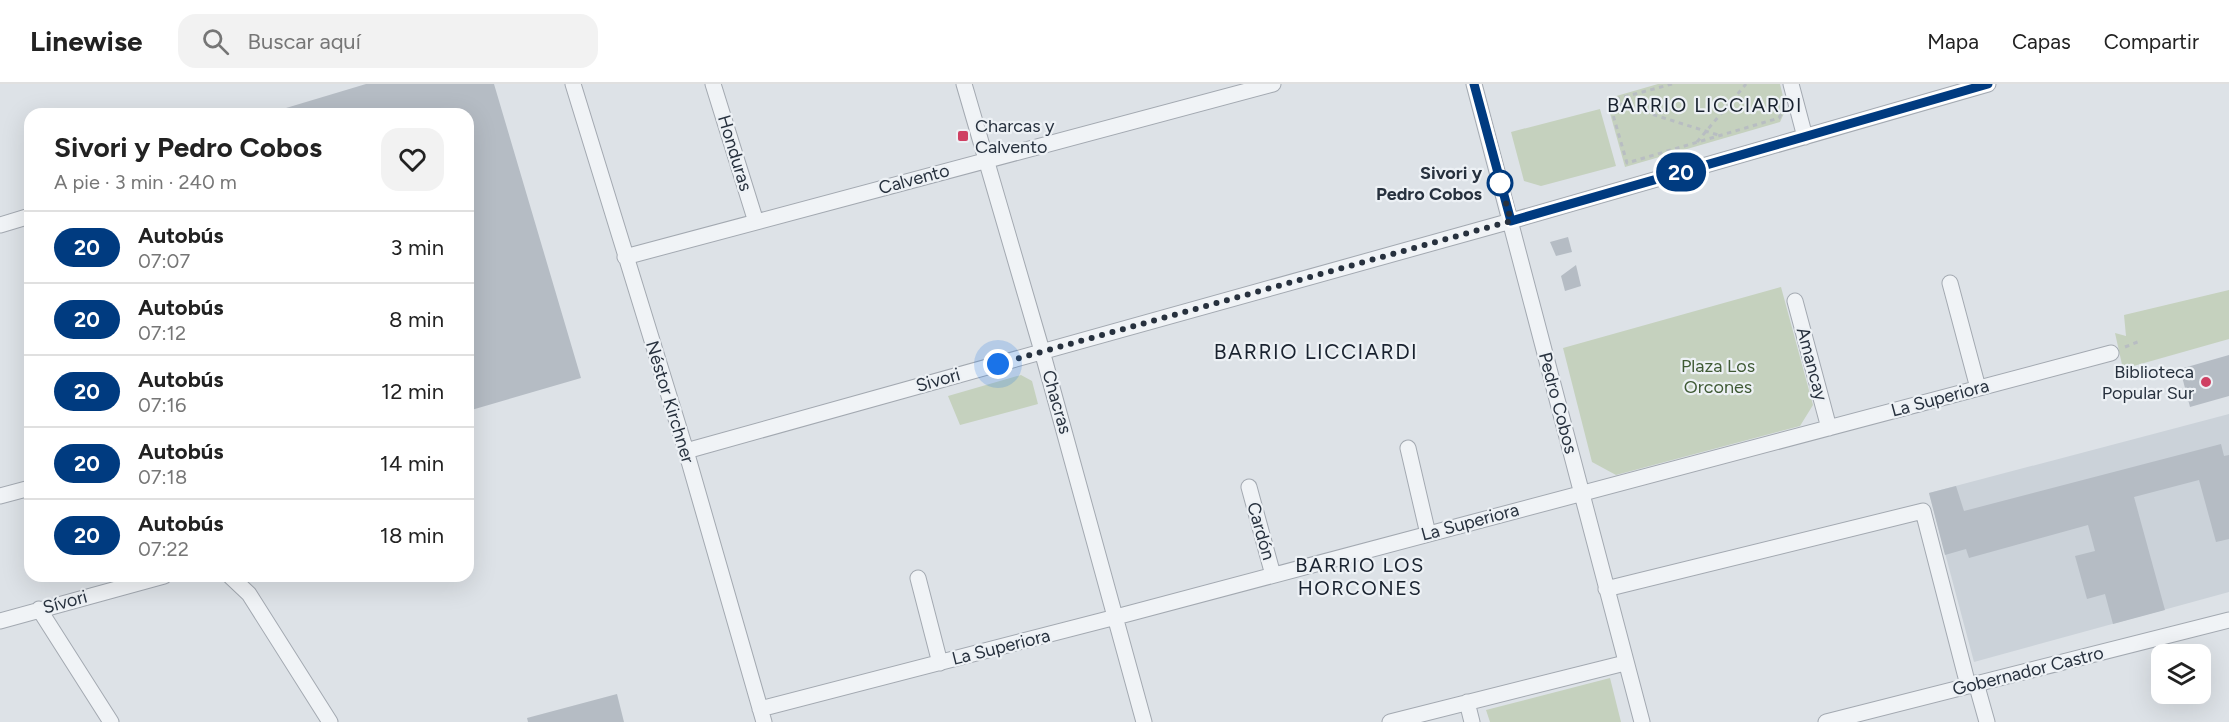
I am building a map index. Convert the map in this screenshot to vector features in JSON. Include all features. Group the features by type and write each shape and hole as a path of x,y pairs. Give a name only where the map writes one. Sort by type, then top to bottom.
{"street":[{"name":"Néstor Kirchner","path":"573,84 686,451 762,715"},
{"name":"Honduras","path":"714,84 756,222"},
{"name":"Chacras","path":"964,84 1042,351 1144,722"},
{"name":"Calvento","path":"625,257 1273,84"},
{"name":"Pedro Cobos","path":"1474,84 1642,722"},
{"path":"1791,84 1805,137"},
{"name":"Sivori","path":"686,451 1511,221 1988,84"},
{"path":"0,225 24,218"},
{"path":"1950,283 1978,388"},
{"name":"Amancay","path":"1795,301 1829,428"},
{"name":"La Superiora","path":"762,715 940,663 2111,353"},
{"path":"1408,447 1428,534"},
{"name":"Cardón","path":"1249,487 1273,575"},
{"path":"0,496 24,490"},
{"path":"1606,589 1923,512 1972,684 1987,722"},
{"path":"918,578 940,663"},
{"name":"Sívori","path":"0,621 142,582"},
{"path":"236,582 249,594 330,722"},
{"path":"39,609 111,722"},
{"name":"Gobernador Castro","path":"1826,722 2229,620"},
{"path":"1390,722 1625,663"},
{"path":"1467,702 1472,722"}],"path":[{"path":"1609,101 1672,84"},
{"path":"1696,143 1746,84"},
{"path":"1609,101 1720,136"},
{"path":"1609,101 1627,163 1779,118 1784,109"}],"shaded area":[{"path":"2229,414 2229,592 1974,662 1929,493"}],"green space":[{"path":"1658,84 1780,84 1786,109 1780,122 1625,167 1606,99"},
{"path":"1600,109 1616,166 1541,186 1524,181 1511,132"},
{"name":"Plaza Los Orcones","path":"1781,287 1813,405 1800,426 1616,475 1592,462 1563,348"},
{"path":"2229,290 2229,339 2123,369 2115,333 2126,336 2124,315"},
{"path":"1021,375 1032,381 1038,404 960,425 948,396"},
{"path":"1610,678 1621,722 1490,722 1486,710"}],"building":[{"path":"366,84 494,84 581,378 474,409 474,108 286,108"},
{"path":"1568,237 1572,252 1556,256 1550,242"},
{"path":"1576,265 1581,286 1565,291 1561,276"},
{"name":"Biblioteca Popular Sur","path":"2229,355 2229,396 2190,407 2180,369"},
{"path":"2221,444 2224,456 2229,455 2229,539 2216,542 2199,480 2134,497 2165,610 2113,624 2105,594 2087,599 2075,556 2095,551 2088,525 1969,558 1966,549 1945,555 1929,493 1956,486 1964,511"},
{"path":"617,694 624,722 528,722 527,718"}],"bus line":[{"name":"20","path":"1474,84 1511,221 1988,84"}],"place":[{"name":"Charcas y Calvento","path":"963,136"},
{"name":"Sivori y Pedro Cobos","path":"1500,183"},
{"name":"Biblioteca Popular Sur","path":"2206,382"}],"district":[{"name":"BARRIO LICCIARDI","path":"1705,105"},
{"name":"BARRIO LICCIARDI","path":"1316,351"},
{"name":"BARRIO LOS HORCONES","path":"1360,576"}],"route":[{"path":"998,364 1511,221 1500,181 1500,183"}]}
